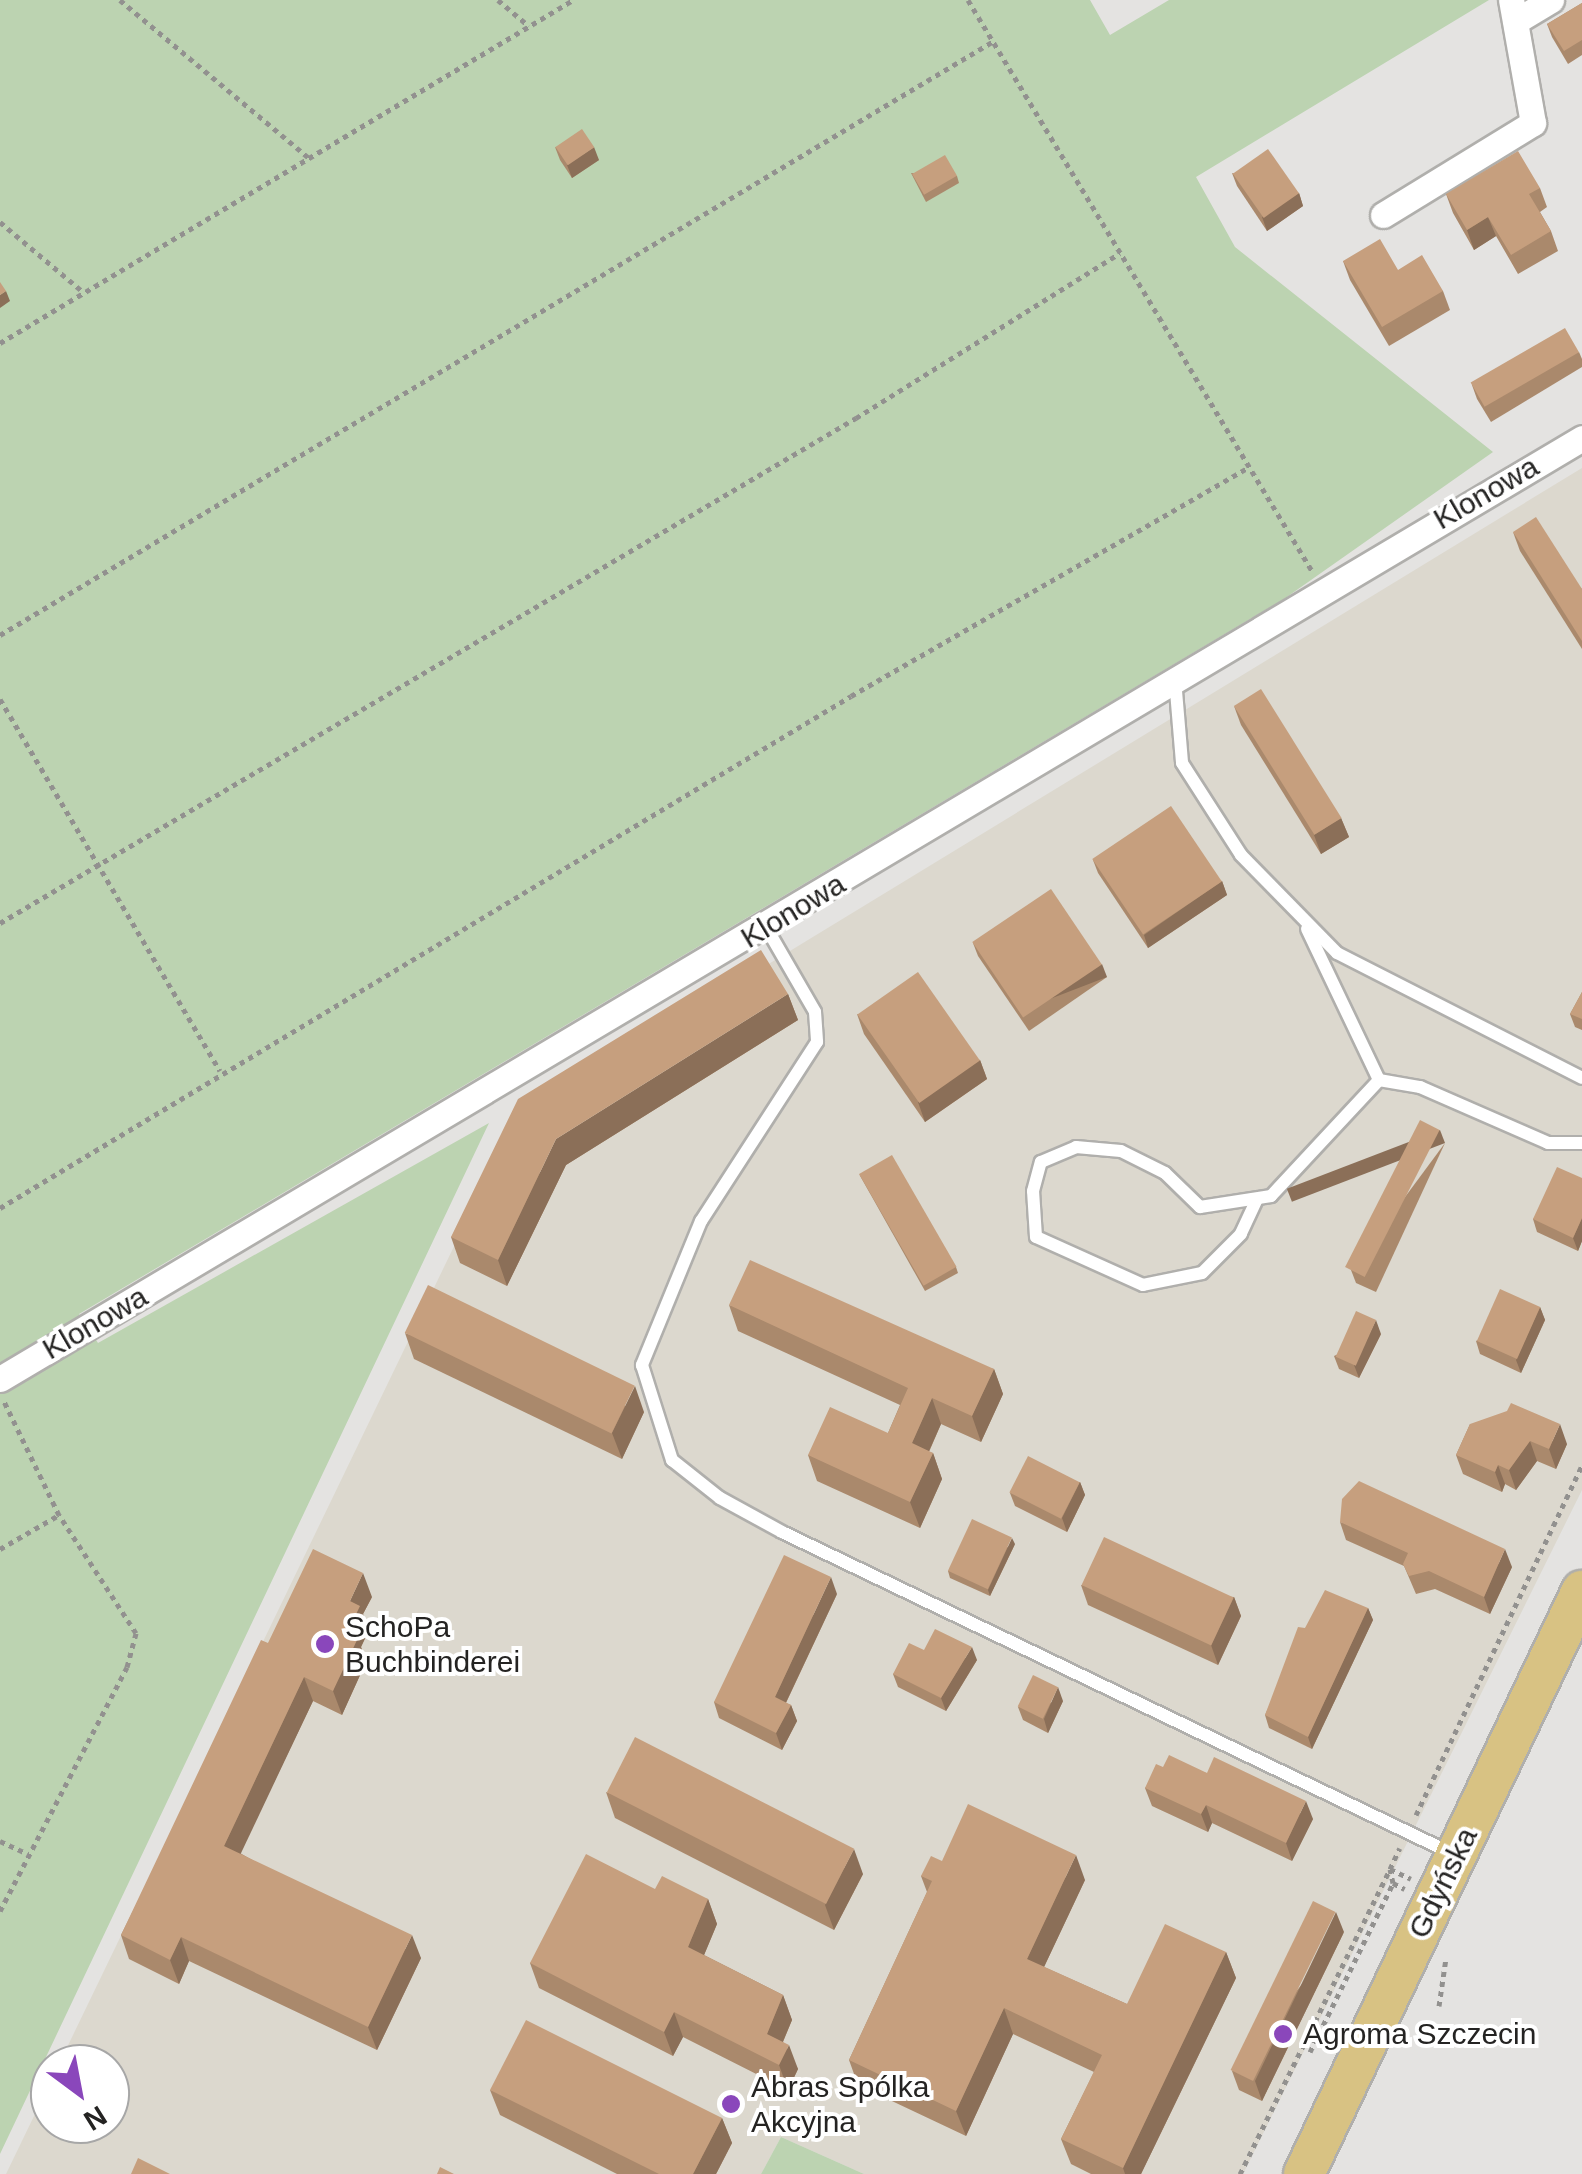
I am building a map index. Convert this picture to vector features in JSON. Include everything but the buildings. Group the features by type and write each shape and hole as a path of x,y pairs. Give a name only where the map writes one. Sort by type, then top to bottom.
{"main road":[{"name":"Gdyńska","path":"1304,2174 1582,1591"}],"street":[{"path":"1383,215 1534,123 1514,11 1551,0"},
{"name":"Klonowa","path":"0,1379 766,927 1324,586 1582,438"}],"lane":[{"path":"1176,679 1182,763 1241,855 1336,953 1582,1078"},
{"path":"1300,916 1378,1080"},
{"path":"766,927 815,1012 817,1042 700,1221 642,1365 672,1460 782,1532 1456,1856"},
{"path":"1378,1080 1420,1086 1548,1142 1582,1142"},
{"path":"1257,1199 1241,1234 1202,1274 1143,1285 1036,1237 1032,1191 1042,1162 1076,1147 1121,1150 1165,1173 1200,1207 1272,1196 1378,1080"}],"path":[{"path":"120,0 308,156"},
{"path":"498,0 528,26"},
{"path":"0,343 573,0"},
{"path":"968,0 1248,468 1324,586"},
{"path":"0,635 992,42"},
{"path":"0,222 83,292"},
{"path":"0,923 100,859 856,418 1120,253"},
{"path":"0,1208 220,1071 1248,468"},
{"path":"0,699 100,859 220,1071"},
{"path":"0,1392 59,1514 136,1633 127,1667 0,1910"},
{"path":"1240,2174 1408,1834 1582,1466"},
{"path":"0,1549 59,1514"},
{"path":"0,1842 28,1854"},
{"path":"1390,1869 1393,1883"},
{"path":"1390,1869 1438,1892"}],"shaded area":[{"path":"1582,468 1582,1490 1243,2174 864,2174 781,2137 761,2174 6,2174 30,2124 30,2144 130,2144 130,2044 69,2044 516,1118"}],"green space":[{"path":"0,0 1090,0 1110,35 1169,0 1489,0 1196,177 1235,247 1493,452 1284,599 79,1314 98,1343 489,1123 52,2044 30,2044 30,2091 0,2154"},
{"path":"781,2137 864,2174 761,2174"}],"place":[{"name":"SchoPa Buchbinderei","path":"325,1644"},
{"name":"Agroma Szczecin","path":"1283,2034"},
{"name":"Abras Spólka Akcyjna","path":"731,2104"}]}
